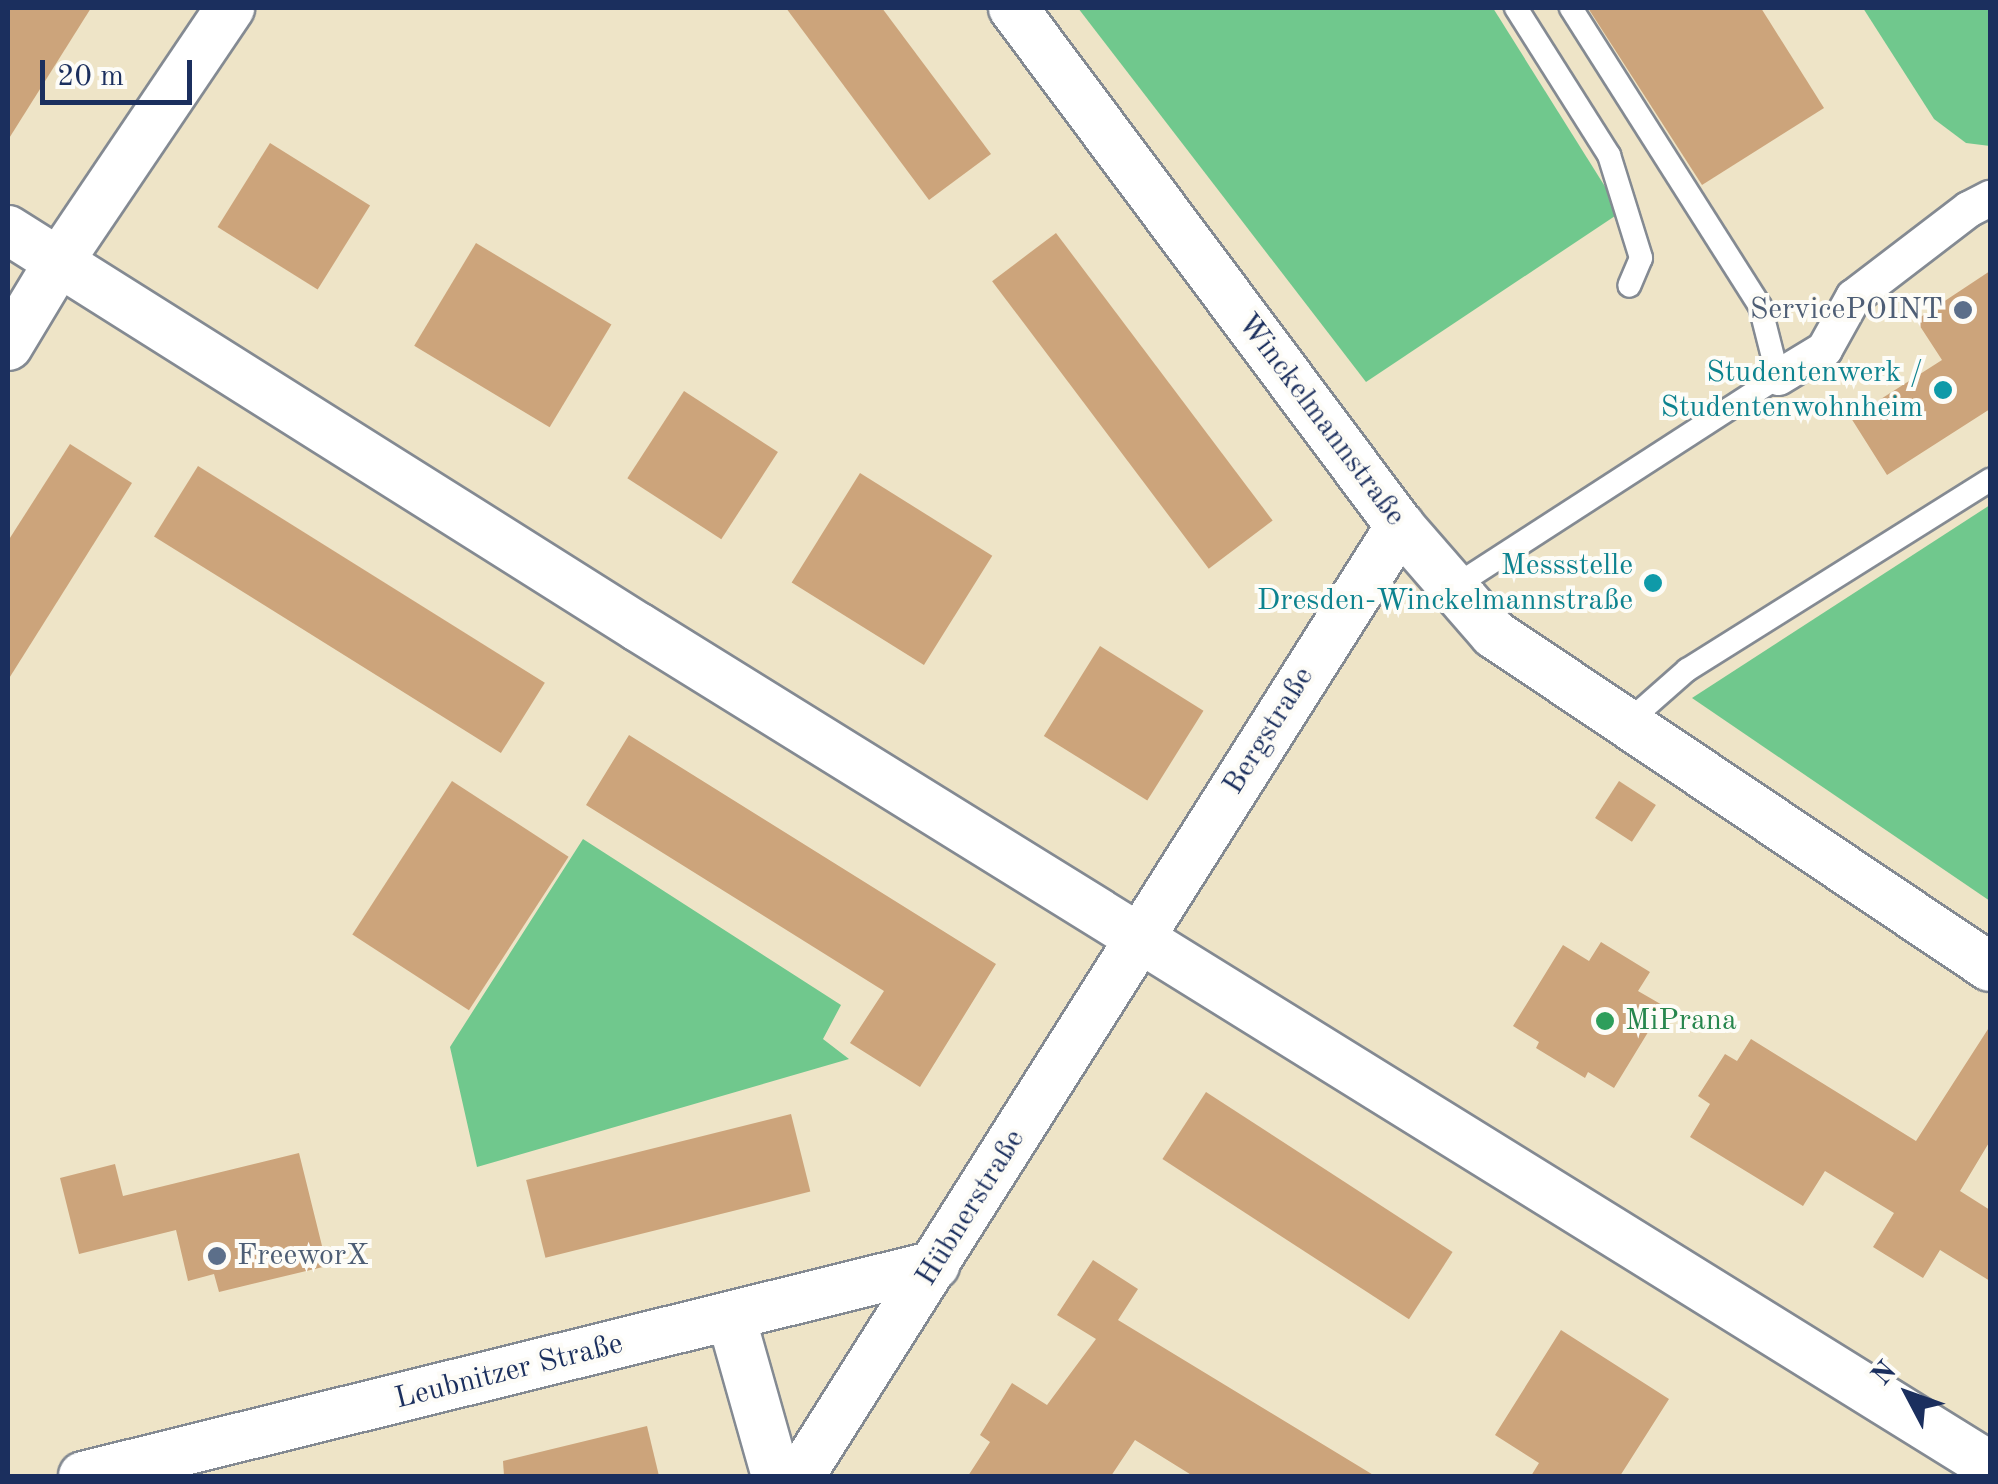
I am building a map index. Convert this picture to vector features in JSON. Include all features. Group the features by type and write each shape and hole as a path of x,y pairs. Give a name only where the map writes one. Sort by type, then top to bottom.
{"street":[{"path":"8,346 58,263 230,8"},
{"name":"Winckelmannstraße","path":"1013,8 1400,526 1494,634 1990,967"},
{"path":"1778,378 1824,349 1853,297 1968,209 1990,198"},
{"path":"8,230 1990,1466"},
{"name":"Bergstraße","path":"1140,936 1400,526"},
{"name":"Hübnerstraße","path":"800,1476 936,1266 1140,936"},
{"name":"Leubnitzer Straße","path":"83,1476 936,1266"},
{"path":"731,1318 776,1476"}],"lane":[{"path":"1516,8 1610,154 1641,258 1630,286"},
{"path":"1452,588 1778,378 1760,306 1571,8"},
{"path":"1628,722 1687,670 1990,480"}],"green space":[{"path":"1078,8 1493,8 1621,212 1366,382"},
{"path":"1863,8 1990,8 1990,146 1966,143 1934,119"},
{"path":"1990,505 1990,901 1692,698"},
{"path":"583,839 841,1005 823,1039 849,1059 477,1167 450,1047"}],"building":[{"path":"8,8 91,8 8,140"},
{"path":"786,8 882,8 991,154 929,200"},
{"path":"1588,8 1761,8 1824,108 1702,185"},
{"path":"270,143 370,206 318,289 218,227"},
{"path":"1056,233 1273,521 1209,569 992,281"},
{"path":"476,243 611,324 550,427 414,346"},
{"name":"Studentenwerk / Studentenwohnheim","path":"1990,271 1990,409 1887,475 1851,418 1942,360 1916,320"},
{"path":"684,391 778,452 721,539 627,478"},
{"path":"70,444 132,483 8,680 8,541"},
{"path":"198,466 545,683 501,753 154,536"},
{"path":"860,473 992,556 924,665 792,582"},
{"path":"1100,646 1203,711 1147,801 1044,736"},
{"path":"629,735 996,964 920,1087 850,1043 884,991 586,805"},
{"path":"452,781 569,857 469,1010 352,934"},
{"path":"1619,781 1656,805 1632,842 1595,818"},
{"path":"1601,942 1650,972 1638,991 1664,1006 1614,1088 1588,1072 1585,1078 1536,1048 1539,1042 1513,1026 1563,945 1589,961"},
{"path":"1990,1026 1990,1141 1960,1191 1990,1210 1990,1281 1940,1250 1923,1278 1873,1247 1894,1213 1825,1171 1803,1206 1690,1137 1710,1104 1698,1096 1725,1054 1737,1061 1751,1039 1916,1141"},
{"path":"1206,1092 1453,1252 1409,1319 1162,1159"},
{"path":"791,1114 810,1192 545,1258 526,1180"},
{"path":"299,1153 327,1266 219,1292 214,1274 188,1281 176,1230 79,1254 60,1178 115,1164 123,1196"},
{"path":"1093,1260 1138,1289 1118,1320 1375,1476 1193,1476 1135,1440 1111,1476 968,1476 990,1442 980,1435 1012,1383 1047,1405 1096,1339 1057,1315"},
{"path":"1561,1330 1669,1399 1620,1476 1531,1476 1539,1463 1495,1435"},
{"path":"647,1426 659,1476 504,1476 503,1461"}],"place":[{"name":"ServicePOINT","path":"1963,310"},
{"name":"Studentenwerk / Studentenwohnheim","path":"1943,390"},
{"name":"Messstelle Dresden-Winckelmannstraße","path":"1653,583"},
{"name":"MiPrana","path":"1605,1021"},
{"name":"FreeworX","path":"217,1256"}]}
